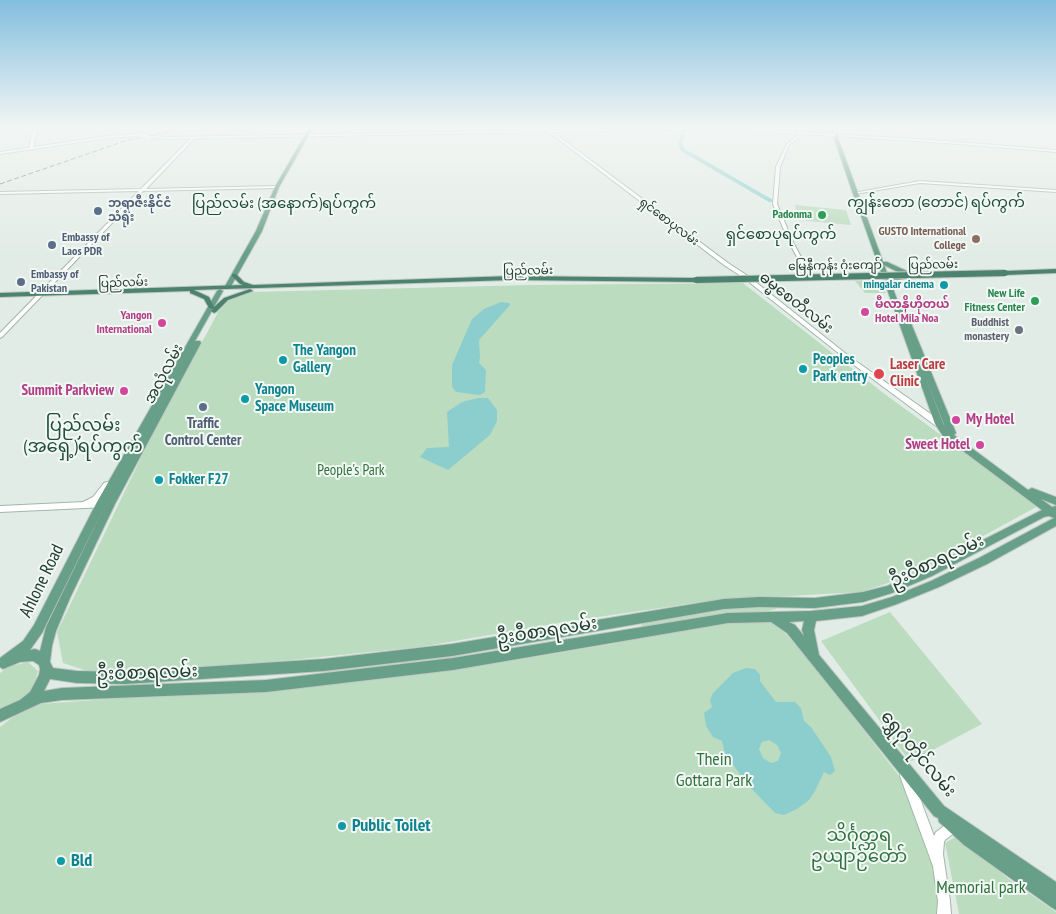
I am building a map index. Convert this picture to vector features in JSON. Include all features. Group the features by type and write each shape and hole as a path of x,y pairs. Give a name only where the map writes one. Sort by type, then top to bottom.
{"highway":[{"name":"ပြည်လမ်း","path":"1008,273 1056,272"},
{"name":"မြေနီကုန်း ဂုံးကျော်","path":"696,280 1008,273"},
{"path":"234,275 242,283 265,287"},
{"name":"ပြည်လမ်း","path":"39,295 192,292 265,287 511,278 687,280"},
{"name":"ပြည်လမ်း","path":"0,297 511,282 687,280"},
{"path":"687,280 696,280"},
{"path":"192,292 207,298 210,313 226,299 252,290"}],"main road":[{"name":"အလုံလမ်း","path":"223,290 234,275 259,231 277,187 288,169"},
{"name":"ရှင်စောပုလမ်း","path":"599,169 744,278"},
{"path":"847,169 935,403 931,414"},
{"name":"အလုံလမ်း","path":"24,704 41,686 46,646 50,631 116,476 223,290 256,224 266,211"},
{"path":"865,275 883,264"},
{"path":"883,264 908,275"},
{"name":"ပြည်လမ်း","path":"908,275 1008,273"},
{"name":"ပြည်လမ်း","path":"687,280 696,282 744,278 865,275 888,279"},
{"path":"873,278 897,279 908,275"},
{"name":"ပြည်လမ်း","path":"744,278 873,278"},
{"name":"ဓမ္မစေတီလမ်း","path":"744,278 848,358 931,414 949,434"},
{"name":"ဓမ္မစေတီလမ်း","path":"744,278 806,330 1033,496 1052,512"},
{"path":"888,279 892,298 900,313 913,355 949,434"},
{"name":"အလုံလမ်း","path":"105,504 210,313"},
{"path":"1033,496 1056,501"},
{"path":"1033,496 1040,507 1052,512"},
{"path":"0,510 105,504"},
{"name":"Ahlone Road","path":"2,664 27,644 38,629 105,504"},
{"name":"ဦးဝီစာရလမ်း","path":"45,665 50,673 56,674 77,677 125,678 324,665 452,650 724,604 814,603 863,597 888,590 928,573 1052,512"},
{"name":"ဦးဝီစာရလမ်း","path":"24,704 41,697 62,694 266,686 453,664 728,618 816,616 862,611 913,594 1053,525"},
{"path":"784,602 780,606 777,616 791,628"},
{"path":"814,603 816,616"},
{"name":"ရွှေဂုံတိုင်လမ်း","path":"816,616 808,630 816,658"},
{"path":"633,620 638,634"},
{"name":"ရွှေဂုံတိုင်လမ်း","path":"791,628 939,811 956,825"},
{"path":"2,664 20,656 35,656 45,665"},
{"path":"199,689 204,673"},
{"path":"118,692 125,678"},
{"path":"1,716 24,704"},
{"path":"901,763 938,862"},
{"path":"944,914 938,862 938,842 940,836 956,825"},
{"path":"956,825 1056,891"},
{"path":"956,825 1056,902"}],"street":[{"path":"0,336 163,169"},
{"path":"778,169 775,204 791,242 809,276"},
{"path":"856,193 926,182 1056,191"},
{"path":"0,193 277,187"},
{"path":"81,506 96,499 116,476"}],"green space":[{"name":"Padonma","path":"795,205 846,210 851,225 798,220"},
{"path":"872,280 880,284 886,293 865,293 855,281"},
{"name":"People's Park","path":"743,283 882,392 1038,506 912,575 861,592 715,600 571,621 420,647 271,662 93,673 63,663 57,632 150,439 223,303 237,296 253,292 531,285"},
{"path":"777,606 776,609 769,611 695,620 647,629 641,626 644,622 716,609"},
{"path":"890,612 982,724 910,762 821,641"},
{"name":"Thein Gottara Park","path":"756,621 777,624 815,667 899,776 931,830 937,870 938,914 0,914 0,727 13,717 40,704 365,680 503,662 612,644 712,624"},
{"path":"28,662 38,671 33,689 13,706 0,709 0,673 8,667"},
{"name":"Memorial park","path":"957,836 1010,880 1056,912 1056,914 959,914 945,843"}],"water":[{"path":"501,302 509,303 510,305 479,340 479,363 486,370 485,392 480,395 456,392 452,387 452,365 472,319 484,309"},
{"path":"478,398 488,398 497,410 497,421 490,435 448,470 420,457 427,448 449,447 447,412 462,402"},
{"path":"746,668 755,669 760,675 760,681 776,702 795,702 801,708 804,721 811,727 831,757 835,771 830,775 824,772 809,800 797,809 784,815 775,813 749,786 725,754 722,741 713,737 706,726 704,713 712,707 710,700 713,693 733,673","holes":["769,740 777,745 781,753 778,761 771,763 763,758 759,749 762,742"]}],"waterway":[{"path":"715,169 771,201"}],"railway":[{"path":"0,184 45,169"}],"place":[{"name":"ဘရာဇီးနိုင်ငံ သံရုံး","path":"98,211"},
{"name":"Padonma","path":"822,215"},
{"name":"GUSTO International College","path":"976,239"},
{"name":"Embassy of Laos PDR","path":"52,245"},
{"name":"Embassy of Pakistan","path":"21,282"},
{"name":"mingalar cinema","path":"944,285"},
{"name":"New Life Fitness Center","path":"1035,301"},
{"name":"မီလာနိုဟိုတယ် Hotel Mila Noa","path":"865,312"},
{"name":"Yangon International","path":"162,323"},
{"name":"Buddhist monastery","path":"1019,330"},
{"name":"The Yangon Gallery","path":"283,360"},
{"name":"Peoples Park entry","path":"803,369"},
{"name":"Laser Care Clinic","path":"879,374"},
{"name":"Summit Parkview","path":"124,391"},
{"name":"Yangon Space Museum","path":"245,399"},
{"name":"Traffic Control Center","path":"203,407"},
{"name":"My Hotel","path":"956,420"},
{"name":"Sweet Hotel","path":"980,445"},
{"name":"Fokker F27","path":"159,480"},
{"name":"Public Toilet","path":"342,826"},
{"name":"Bld","path":"61,861"}],"district":[{"name":"ကျွန်းတော (တောင်) ရပ်ကွက်","path":"936,203"},
{"name":"ပြည်လမ်း (အနောက်)ရပ်ကွက်","path":"284,204"},
{"name":"ရှင်စောပုရပ်ကွက်","path":"781,235"},
{"name":"ပြည်လမ်း (အရှေ့)ရပ်ကွက်","path":"83,436"}],"park label":[{"name":"သိင်္ဂုတ္တရ ဥယျာဉ်တော်","path":"859,846"}]}
